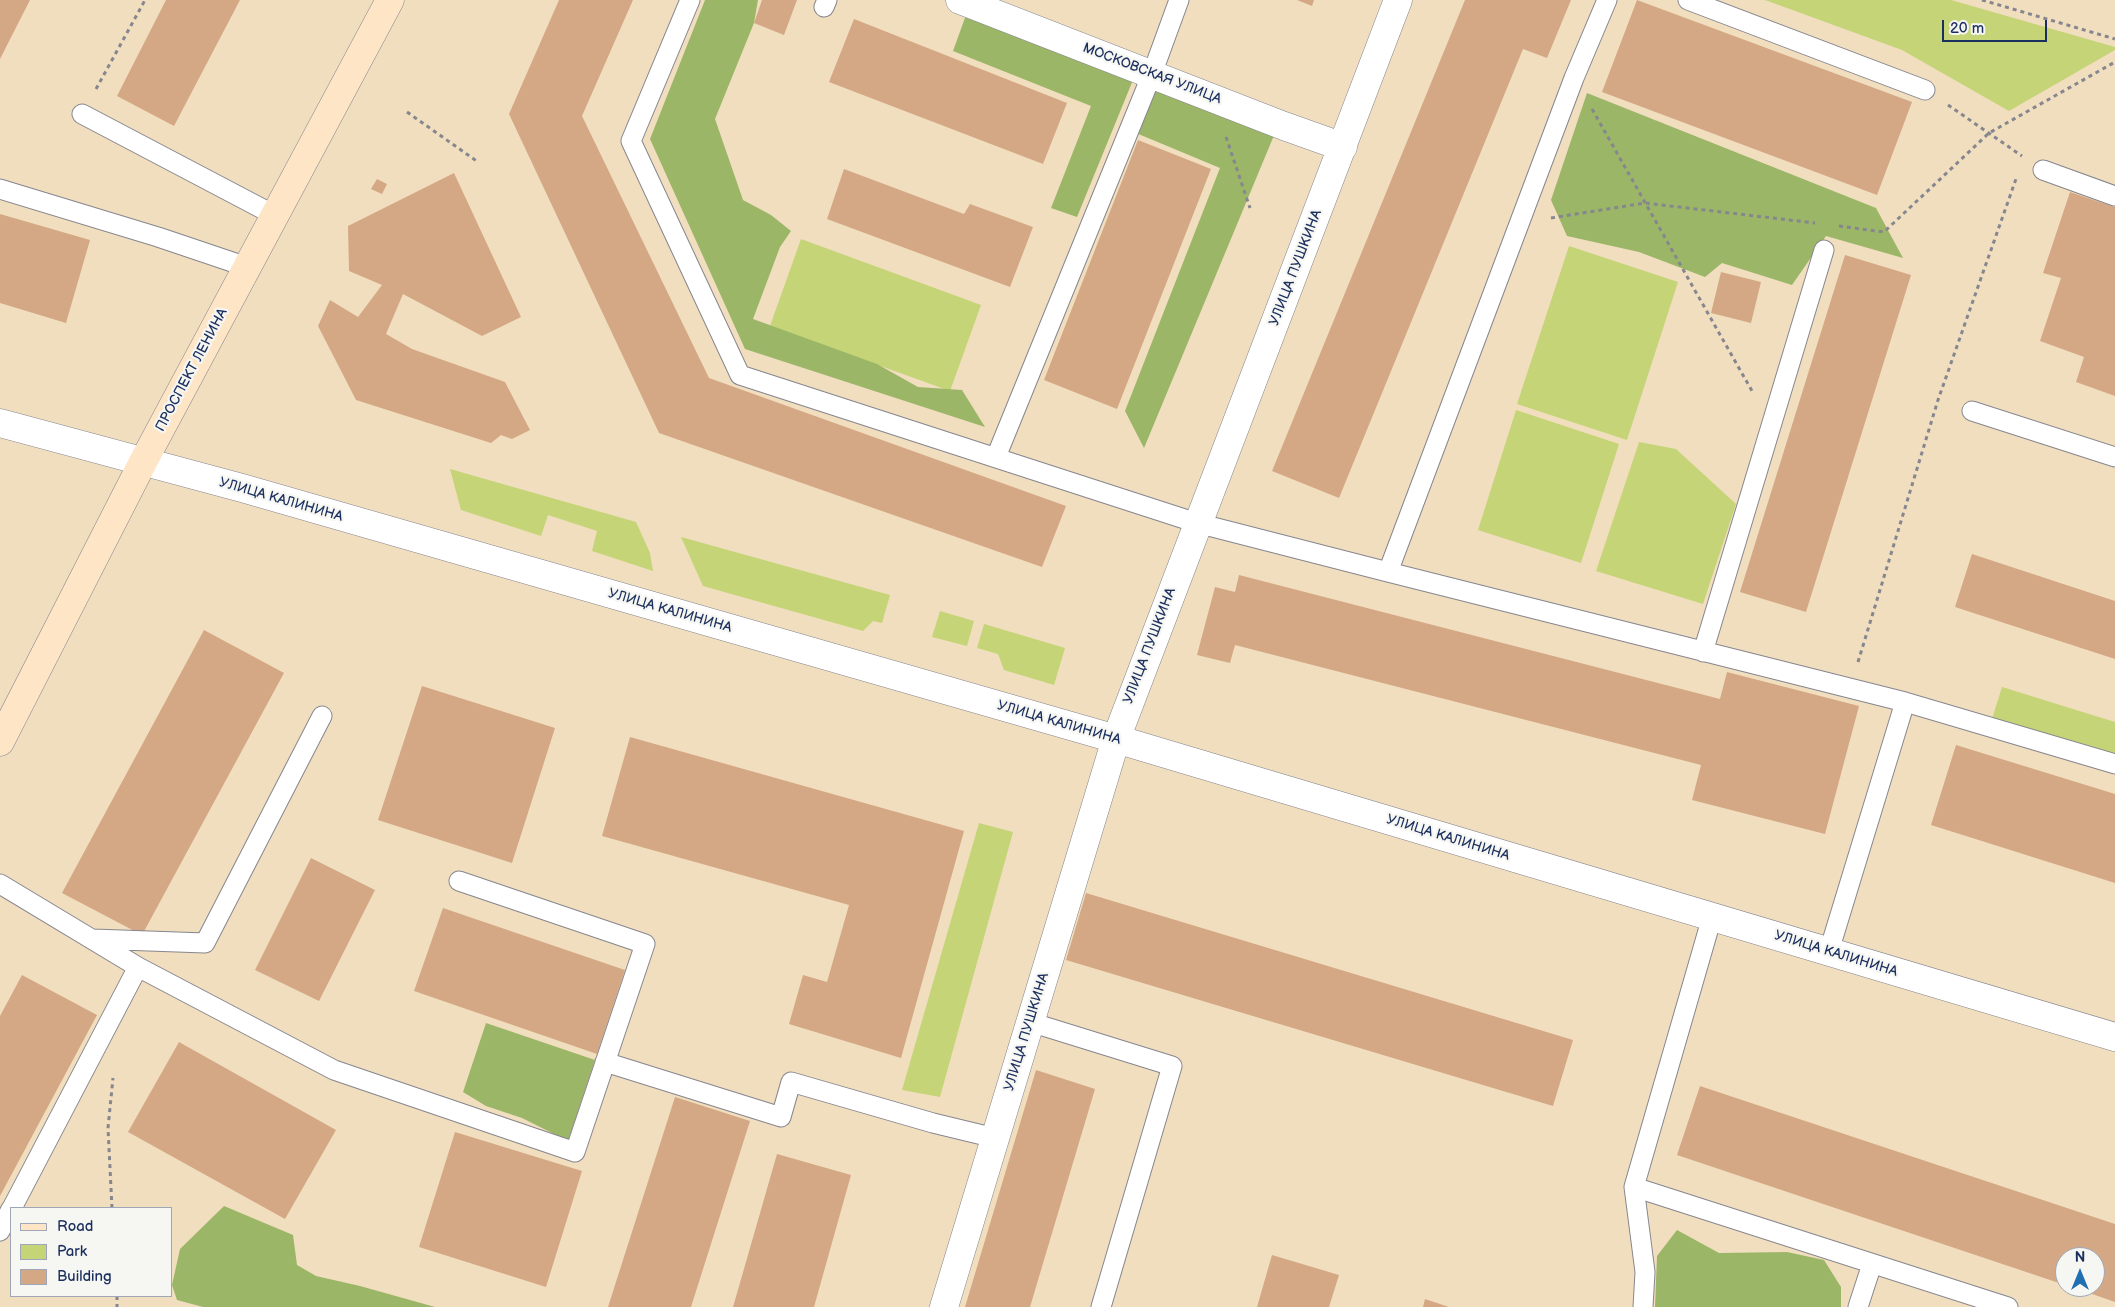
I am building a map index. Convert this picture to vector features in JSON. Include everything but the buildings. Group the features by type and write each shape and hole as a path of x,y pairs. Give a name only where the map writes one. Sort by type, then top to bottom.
{"main road":[{"name":"ПРОСПЕКТ ЛЕНИНА","path":"0,742 143,462 390,0"}],"street":[{"name":"МОСКОВСКАЯ УЛИЦА","path":"960,0 1343,147"},
{"name":"УЛИЦА ПУШКИНА","path":"944,1307 1116,739 1398,0"},
{"name":"УЛИЦА КАЛИНИНА","path":"0,423 1116,739 2115,1037"}],"lane":[{"path":"690,0 631,141 740,375 1197,523 1703,652 1850,687 2115,764"},
{"path":"996,458 1152,74 1179,0"},
{"path":"1388,572 1574,78 1607,0"},
{"path":"1688,0 1925,90"},
{"path":"82,114 276,216"},
{"path":"2042,170 2115,196"},
{"path":"0,188 247,267"},
{"path":"1703,652 1824,250"},
{"path":"1972,411 2115,457"},
{"path":"1829,952 1905,702"},
{"path":"91,939 206,943 322,716"},
{"path":"0,884 138,967 334,1070 575,1152 645,944 459,881"},
{"path":"1643,1307 1645,1272 1634,1187 1712,917"},
{"path":"12,1207 138,967"},
{"path":"1030,1022 1172,1066 1101,1307"},
{"path":"605,1062 781,1117 791,1082 933,1123 995,1138"},
{"path":"1634,1187 2008,1307"},
{"path":"0,1231 10,1211"},
{"path":"1858,1307 1872,1264"}],"path":[{"path":"82,114 145,0"},
{"path":"1982,0 2115,39"},
{"path":"1836,226 1884,232 1989,132 2115,62"},
{"path":"1574,78 1771,425"},
{"path":"1925,90 2042,170"},
{"path":"1213,98 1250,208"},
{"path":"407,112 478,162"},
{"path":"1850,687 1938,400 2024,157"},
{"path":"1512,243 1554,217 1645,203 1817,224"},
{"path":"112,1207 108,1128 114,1071"}],"green space":[{"path":"705,0 758,0 754,23 715,119 743,200 771,215 791,231 780,247 753,319 877,364 918,387 962,390 985,427 745,349 650,139"},
{"path":"1765,0 1951,0 2115,47 2115,50 2009,111 1902,50"},
{"path":"966,15 1133,80 1077,217 1051,208 1091,106 953,51"},
{"path":"1154,85 1275,133 1144,448 1125,411 1220,168 1136,133"},
{"path":"1587,93 1876,208 1903,258 1826,236 1792,285 1722,263 1705,277 1639,252 1567,236 1551,200"},
{"path":"801,239 981,305 950,391 770,326"},
{"path":"1569,246 1678,282 1627,440 1517,404"},
{"path":"1516,410 1619,444 1581,563 1478,530"},
{"path":"1639,442 1676,449 1736,504 1703,604 1596,571"},
{"path":"450,469 636,522 650,553 653,571 592,551 597,531 548,515 541,536 461,510"},
{"path":"681,537 890,595 882,623 873,621 863,631 703,586"},
{"path":"940,611 974,621 967,646 932,637"},
{"path":"984,624 1065,648 1054,685 1004,670 998,654 977,648"},
{"path":"2002,687 2115,722 2115,758 1991,722"},
{"path":"979,823 1013,832 940,1097 902,1090"},
{"path":"486,1023 595,1060 568,1141 522,1118 486,1106 463,1092"},
{"path":"224,1206 293,1235 297,1265 316,1276 435,1307 203,1307 177,1300 172,1285 180,1249"},
{"path":"1677,1230 1719,1253 1787,1252 1824,1260 1841,1287 1841,1307 1655,1307 1657,1256"}]}
